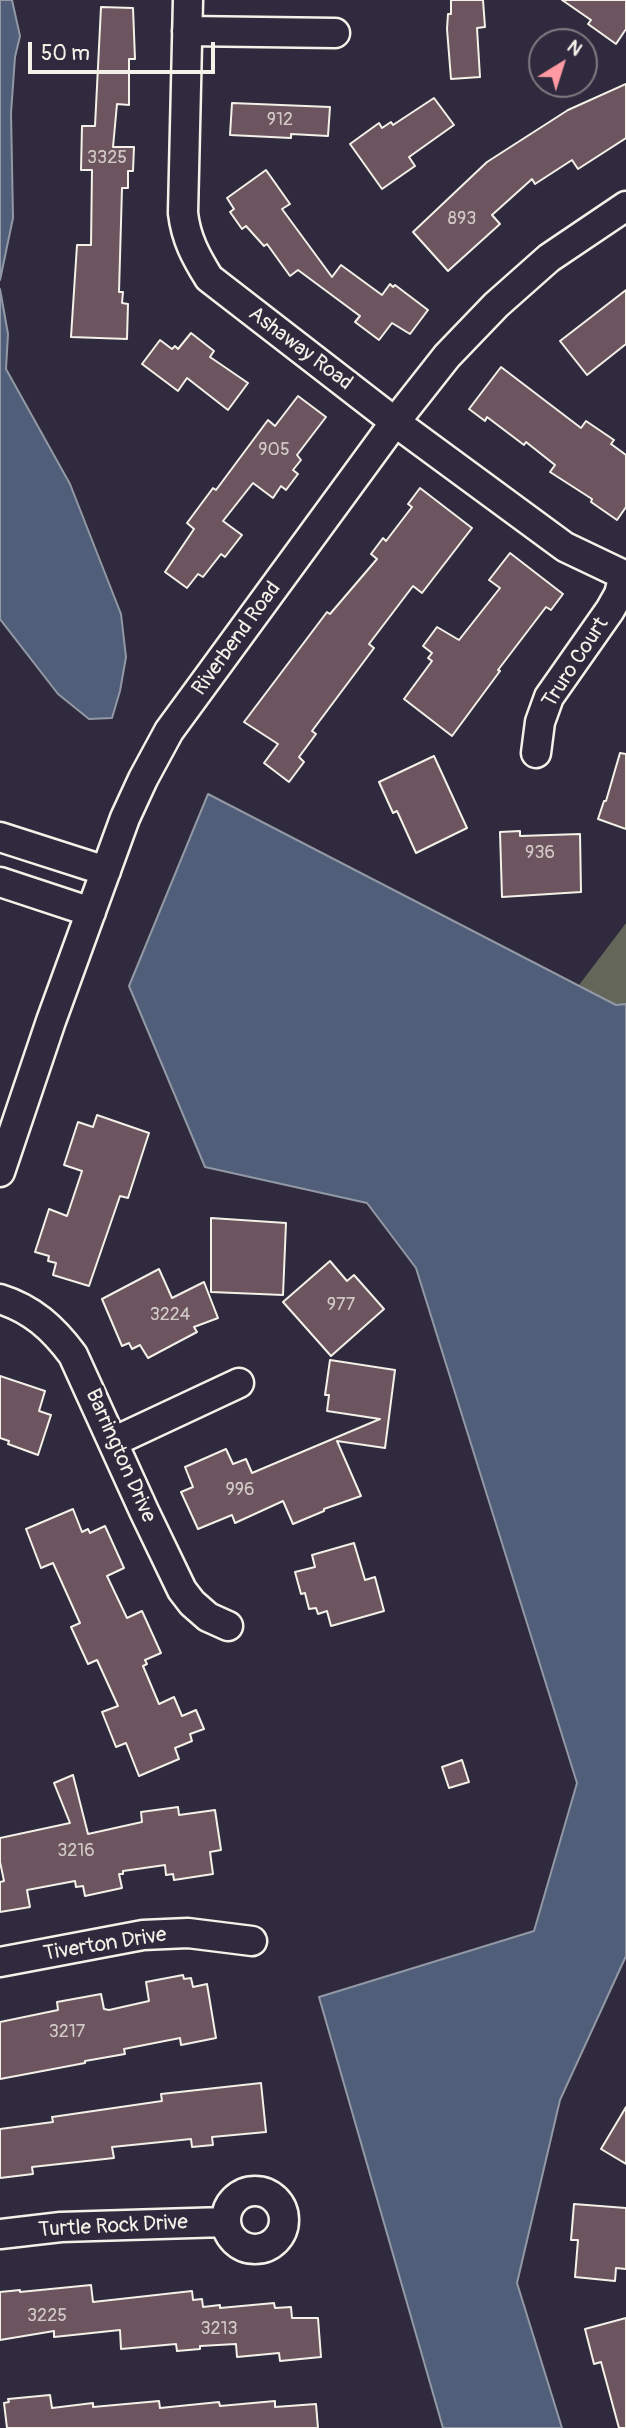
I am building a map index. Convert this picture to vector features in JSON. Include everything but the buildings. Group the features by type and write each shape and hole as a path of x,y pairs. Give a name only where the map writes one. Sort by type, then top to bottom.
{"street":[{"name":"Ashaway Road","path":"188,0 183,214 193,252 209,278 395,422 565,547 625,575"},
{"path":"187,31 335,33"},
{"name":"Riverbend Road","path":"0,1172 106,871 143,779 169,731 395,422 447,356 496,305 549,258 626,206"},
{"name":"Truro Court","path":"536,753 540,722 549,697 610,610 625,575"},
{"path":"0,837 106,871"},
{"path":"0,882 91,912"},
{"name":"Barrington Drive","path":"0,1299 18,1305 41,1319 57,1333 79,1364 181,1590 192,1604 208,1617 228,1626"},
{"path":"113,1441 239,1382"},
{"name":"Tiverton Drive","path":"0,1962 143,1935 188,1933 252,1941"},
{"name":"Turtle Rock Drive","path":"0,2234 61,2227 226,2221"}],"shaded area":[{"path":"626,923 626,1004 616,1005 579,985"}],"water":[{"path":"0,0 12,0 20,36 15,57 11,113 13,218 0,280"},
{"path":"0,289 8,334 6,369 70,484 121,614 126,657 112,718 89,719 58,694 0,619"},
{"path":"208,794 616,1005 626,1004 626,1956 560,2100 517,2283 562,2428 443,2428 319,1997 534,1931 577,1783 416,1268 367,1203 205,1167 129,986"}]}
